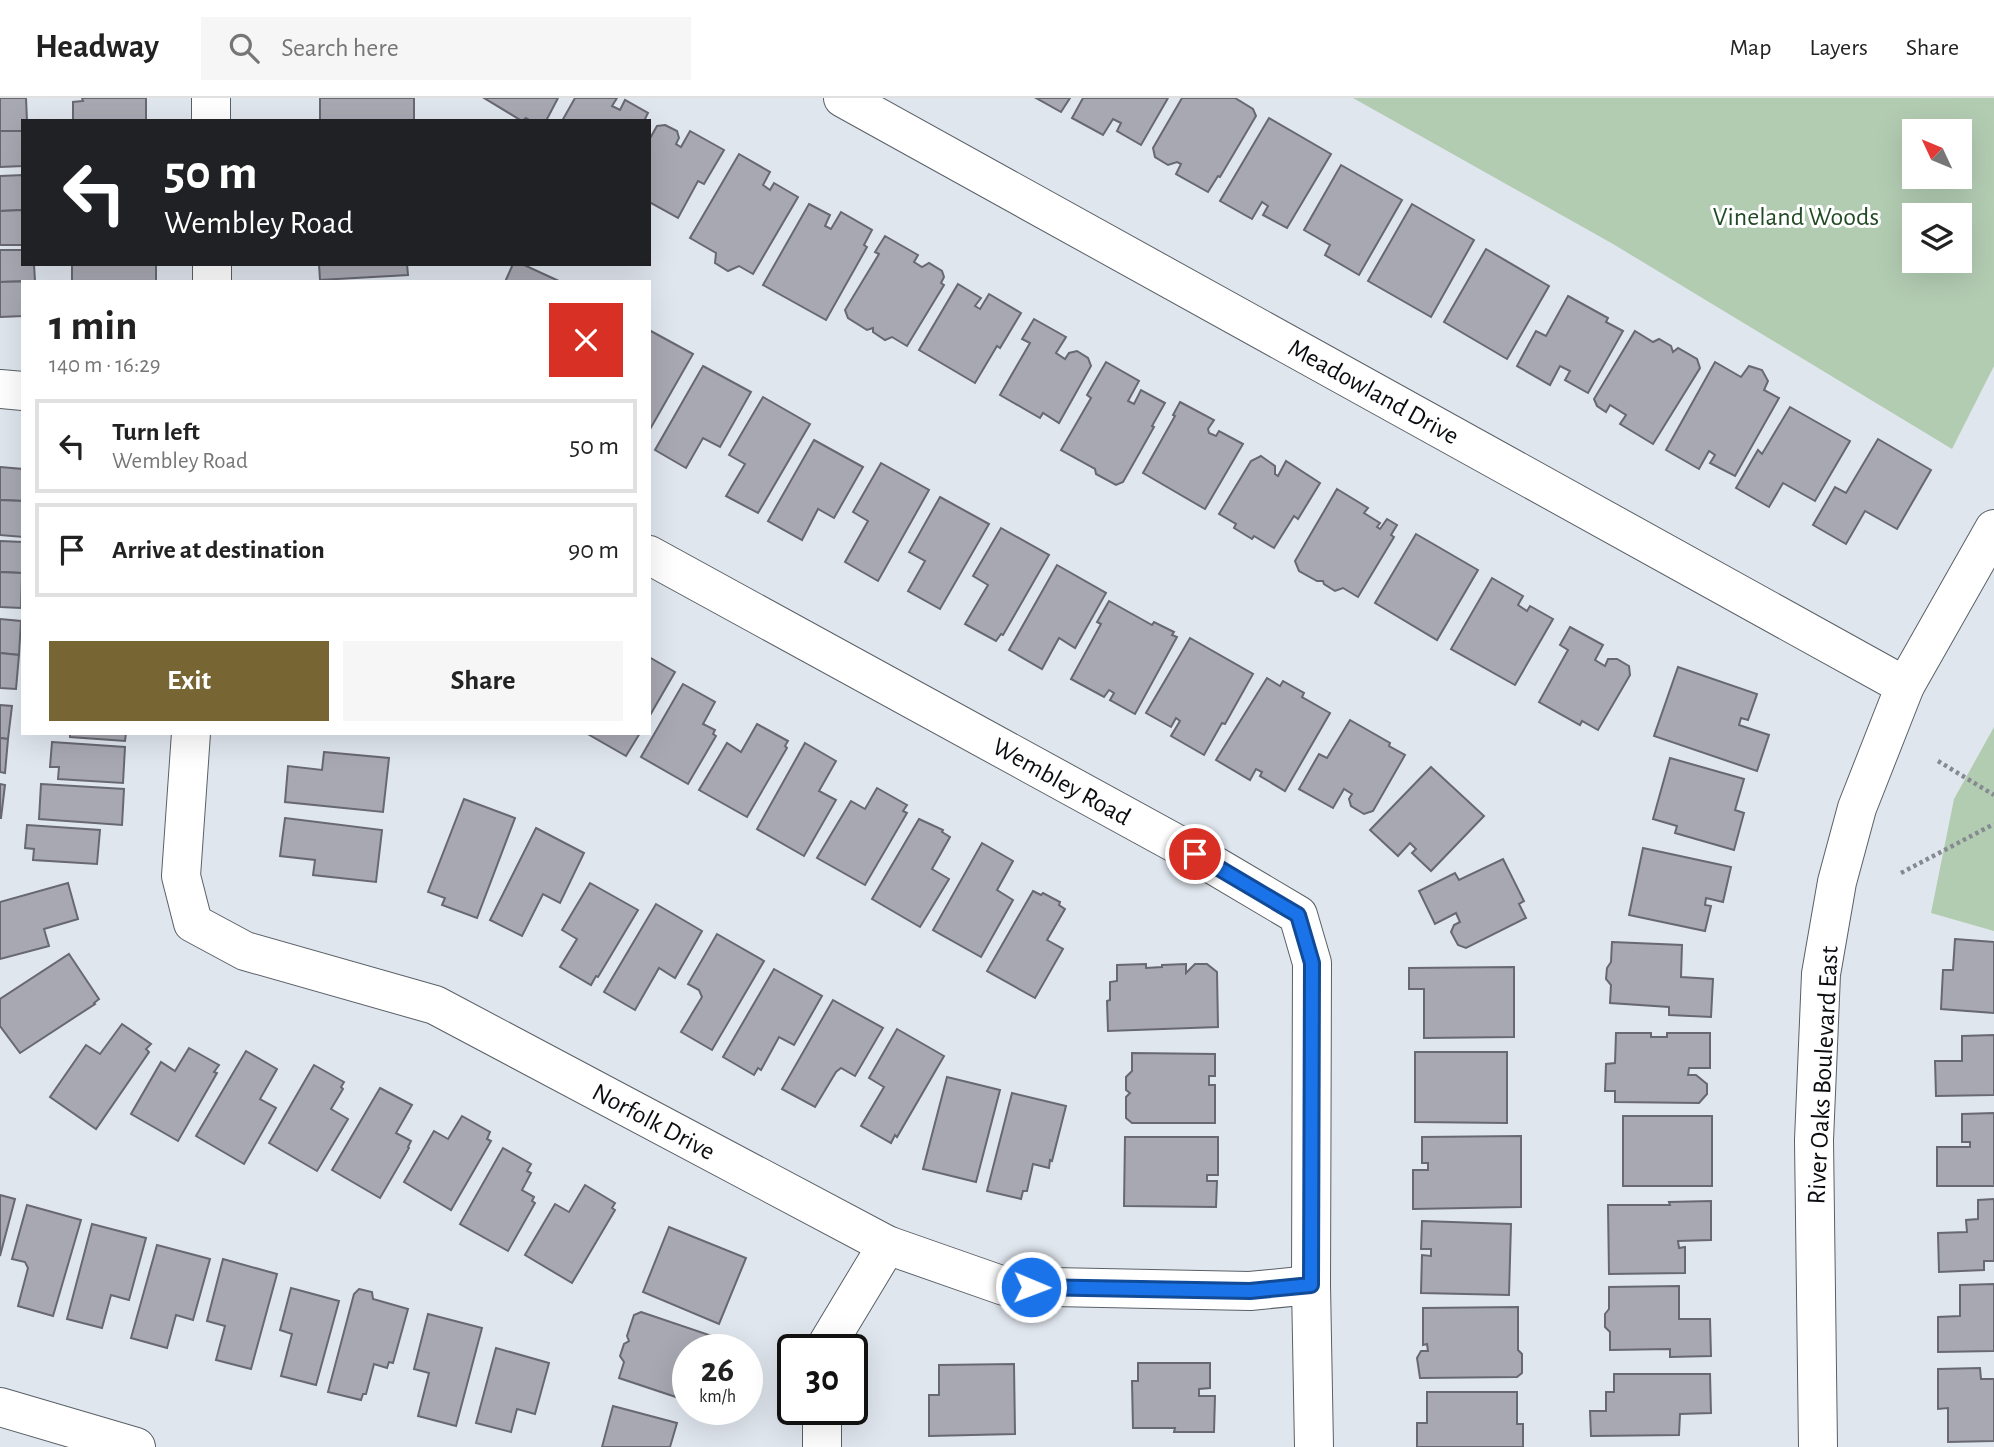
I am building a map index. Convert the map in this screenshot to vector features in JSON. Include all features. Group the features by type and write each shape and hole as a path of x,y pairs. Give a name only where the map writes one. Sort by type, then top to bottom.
{"street":[{"path":"211,98 211,119"},
{"name":"Meadowland Drive","path":"843,98 1905,686"},
{"path":"0,389 21,391"},
{"name":"River Oaks Boulevard East","path":"1818,1447 1814,1140 1821,974 1837,882 1857,808 1905,686 1994,529"},
{"name":"Wembley Road","path":"651,556 1195,854 1298,915 1312,963 1311,1285 1314,1447"},
{"name":"Norfolk Drive","path":"191,735 181,876 193,923 245,951 435,1005 887,1245 1004,1286 1250,1291 1311,1285"},
{"path":"833,1334 887,1245"},
{"path":"0,1407 136,1447"},
{"path":"822,1425 822,1447"}],"path":[{"path":"1938,761 1994,794"},
{"path":"1901,873 1994,824"}],"green space":[{"name":"Vineland Woods","path":"1353,98 1994,98 1994,366 1952,449 1613,244"},
{"path":"1994,727 1994,931 1931,913 1954,799"}],"building":[{"path":"0,98 26,98 27,119 21,119 21,131 0,131"},
{"path":"82,98 146,98 146,119 73,119 73,102 83,101"},
{"path":"320,98 414,98 414,119 320,119"},
{"path":"484,98 558,98 547,119 519,119"},
{"path":"575,98 617,98 612,106 620,110 625,100 648,113 645,119 563,119"},
{"path":"1036,98 1070,98 1061,112"},
{"path":"1083,98 1168,98 1141,145 1117,131 1121,123 1113,119 1103,135 1072,118"},
{"path":"1182,98 1235,98 1253,109 1256,116 1220,177 1218,176 1208,192 1176,174 1181,164 1177,162 1168,165 1155,157 1153,148"},
{"path":"1269,118 1331,154 1287,228 1263,215 1268,206 1262,202 1252,219 1220,201"},
{"path":"665,125 677,131 679,138 676,144 681,147 690,131 724,150 704,184 698,181 678,218 651,203 651,136 657,126"},
{"path":"0,131 21,131 21,166 0,167"},
{"path":"739,154 770,172 763,185 770,190 774,183 798,197 753,274 739,266 728,271 715,263 716,253 690,238"},
{"path":"1341,165 1402,200 1359,275 1325,255 1330,245 1304,230"},
{"path":"21,175 21,210 0,211 0,176"},
{"path":"809,204 830,215 825,226 831,229 841,212 872,230 864,245 867,247 826,320 763,285"},
{"path":"1412,204 1474,240 1431,317 1368,281"},
{"path":"21,210 21,245 0,245 0,211"},
{"path":"885,236 918,255 914,262 922,267 929,263 942,271 944,277 941,283 944,285 907,346 892,337 885,340 873,332 873,328 867,330 848,318 845,310 879,254 875,252"},
{"path":"1486,249 1549,286 1507,359 1444,322"},
{"path":"0,250 21,250 21,266 34,266 35,280 0,282"},
{"path":"72,266 156,266 156,280 72,280"},
{"path":"319,266 407,266 408,275 320,280"},
{"path":"512,266 526,266 557,280 506,280"},
{"path":"21,281 21,316 0,317 0,282"},
{"path":"958,284 981,298 975,306 980,309 989,294 1021,313 975,383 919,350"},
{"path":"1568,296 1608,318 1606,322 1623,331 1588,393 1565,380 1570,371 1560,366 1550,385 1517,366 1536,331 1546,336"},
{"path":"1034,319 1066,337 1056,353 1065,359 1069,353 1077,351 1088,358 1091,366 1059,423 1043,413 1040,418 1000,395 1030,343 1022,339"},
{"path":"651,331 693,354 651,428"},
{"path":"1635,331 1653,342 1659,339 1671,346 1673,352 1678,348 1697,359 1700,368 1653,444 1620,424 1626,415 1610,405 1606,412 1597,406 1594,399"},
{"path":"1106,362 1139,381 1128,401 1134,404 1141,390 1165,403 1123,482 1116,485 1096,474 1095,469 1061,450 1091,398 1087,395"},
{"path":"1715,362 1741,377 1749,366 1762,370 1768,381 1764,390 1779,398 1735,476 1710,463 1715,455 1709,451 1699,469 1666,450"},
{"path":"703,366 751,392 720,447 703,438 686,468 655,450"},
{"path":"763,397 810,424 758,513 726,496 745,464 729,455"},
{"path":"1180,402 1214,420 1208,429 1209,433 1216,436 1219,431 1243,444 1205,509 1143,473"},
{"path":"1790,407 1850,441 1815,501 1783,483 1769,507 1736,488 1758,450 1762,454"},
{"path":"1878,439 1931,470 1897,529 1865,511 1846,544 1813,525 1835,487 1846,493"},
{"path":"814,440 863,467 834,518 818,509 802,540 768,521"},
{"path":"1261,456 1275,466 1275,474 1278,476 1286,461 1320,483 1298,519 1294,516 1274,548 1234,528 1236,524 1219,514 1251,461"},
{"path":"881,463 929,490 878,581 845,562 868,521 853,512"},
{"path":"0,467 21,469 21,501 0,500"},
{"path":"1337,489 1368,508 1364,513 1380,523 1377,527 1380,529 1387,519 1397,525 1391,535 1394,537 1358,597 1343,588 1335,591 1323,581 1317,581 1299,571 1295,561"},
{"path":"940,497 989,524 940,609 908,591 925,561 909,552"},
{"path":"0,500 21,501 21,537 0,535"},
{"path":"1001,528 1049,555 1003,635 996,641 965,624 988,585 973,576"},
{"path":"1416,534 1478,570 1437,640 1375,603"},
{"path":"0,541 21,542 21,573 0,572"},
{"path":"1057,565 1106,593 1075,648 1059,638 1042,669 1009,650"},
{"path":"0,572 21,573 21,608 0,607"},
{"path":"1492,578 1523,596 1518,605 1527,611 1530,606 1553,619 1515,685 1451,649"},
{"path":"1109,601 1152,625 1154,622 1174,632 1172,635 1177,637 1135,714 1110,700 1114,693 1109,690 1104,697 1071,679 1101,624 1097,622"},
{"path":"0,619 21,621 19,655 0,653"},
{"path":"1570,627 1603,645 1595,660 1605,666 1608,659 1617,659 1629,666 1630,675 1598,730 1582,721 1580,725 1539,702 1568,650 1560,645"},
{"path":"1190,638 1253,674 1204,755 1171,736 1180,721 1176,718 1171,727 1146,713"},
{"path":"0,653 19,655 16,689 0,688"},
{"path":"651,658 675,672 651,714"},
{"path":"1678,667 1757,694 1748,720 1741,718 1739,725 1769,735 1757,771 1654,736"},
{"path":"1267,678 1280,686 1283,681 1304,693 1302,697 1330,713 1285,791 1260,776 1262,772 1256,769 1250,780 1216,760"},
{"path":"683,684 715,702 703,724 715,730 713,734 716,736 688,784 641,757"},
{"path":"0,705 12,706 8,739 0,738"},
{"path":"1350,720 1405,755 1373,811 1364,814 1351,806 1349,799 1352,794 1344,789 1333,808 1299,789 1319,754 1327,758"},
{"path":"757,724 788,741 785,746 787,748 747,817 699,790 727,743 741,752"},
{"path":"70,735 126,735 125,741"},
{"path":"589,735 639,735 626,756"},
{"path":"0,738 8,739 5,773 0,772"},
{"path":"52,742 125,747 123,783 58,779 59,767 50,767"},
{"path":"805,743 836,761 819,791 836,800 804,856 757,829"},
{"path":"324,752 389,758 383,812 285,802 288,766 322,770"},
{"path":"1670,758 1744,779 1735,810 1744,813 1734,850 1675,833 1677,826 1653,819"},
{"path":"1431,767 1484,816 1431,871 1412,853 1416,849 1410,843 1398,856 1370,830"},
{"path":"0,784 5,785 1,818 0,818"},
{"path":"41,784 124,789 122,825 39,819"},
{"path":"877,788 907,805 903,811 907,813 865,885 817,858 851,801 865,809"},
{"path":"464,799 515,818 477,918 442,905 445,898 428,892"},
{"path":"285,818 382,830 376,882 313,875 315,860 280,856"},
{"path":"919,819 943,830 942,832 950,837 932,869 949,879 920,927 872,899"},
{"path":"27,825 100,830 97,864 33,860 34,849 25,848"},
{"path":"536,828 584,853 560,903 543,894 522,936 490,920"},
{"path":"982,843 1013,861 997,890 1013,900 981,957 933,930"},
{"path":"1643,848 1731,867 1723,902 1706,898 1705,905 1711,906 1705,931 1629,915"},
{"path":"1503,859 1524,901 1519,904 1526,918 1466,948 1458,945 1451,932 1454,925 1460,922 1456,913 1435,924 1419,891 1455,873 1459,880"},
{"path":"68,883 78,919 44,929 49,946 0,959 0,902"},
{"path":"590,883 638,910 591,985 560,967 577,939 562,930"},
{"path":"1033,891 1060,902 1059,905 1065,909 1047,940 1063,949 1035,998 987,971"},
{"path":"656,904 702,931 675,978 659,968 635,1010 604,992"},
{"path":"717,934 764,961 712,1050 681,1032 702,997 699,990 688,984"},
{"path":"1955,939 1994,942 1994,1013 1941,1009 1943,970 1953,970"},
{"path":"1612,942 1682,945 1681,977 1713,979 1711,1017 1669,1015 1669,1007 1610,1003 1611,985 1606,979 1607,968 1611,962"},
{"path":"69,954 99,999 20,1053 0,1026 0,999"},
{"path":"1146,964 1146,968 1186,964 1186,973 1195,964 1207,964 1217,972 1218,1027 1108,1031 1107,1001 1110,1000 1110,982 1117,981 1117,965"},
{"path":"1514,967 1514,1037 1424,1038 1424,989 1409,989 1409,968"},
{"path":"774,969 822,996 794,1045 779,1037 761,1070 758,1068 754,1075 723,1057"},
{"path":"833,1000 883,1028 855,1076 841,1068 815,1107 782,1089"},
{"path":"122,1024 151,1044 146,1049 149,1052 96,1129 50,1097 86,1045 100,1054"},
{"path":"897,1029 944,1056 891,1143 861,1126 884,1087 869,1078"},
{"path":"1616,1033 1651,1033 1651,1037 1667,1037 1667,1033 1710,1033 1710,1068 1689,1068 1688,1075 1696,1075 1707,1084 1707,1094 1699,1103 1615,1102 1615,1091 1605,1091 1606,1064 1615,1063"},
{"path":"1994,1035 1994,1095 1936,1096 1935,1061 1962,1061 1962,1036"},
{"path":"189,1048 219,1065 178,1141 131,1114 161,1062 175,1071"},
{"path":"246,1051 277,1069 260,1099 276,1108 244,1164 196,1136"},
{"path":"1415,1052 1507,1052 1507,1123 1415,1122"},
{"path":"1132,1053 1215,1054 1215,1076 1209,1076 1209,1085 1215,1085 1215,1123 1132,1123 1126,1118 1126,1097 1130,1093 1126,1090 1126,1077 1132,1071"},
{"path":"314,1065 344,1082 341,1087 343,1089 331,1109 348,1119 317,1171 269,1143"},
{"path":"947,1077 1000,1090 976,1182 923,1169"},
{"path":"380,1088 412,1105 396,1133 411,1141 409,1148 380,1198 332,1170"},
{"path":"1012,1093 1066,1106 1049,1168 1033,1164 1027,1191 1023,1191 1021,1199 987,1191"},
{"path":"1994,1113 1994,1186 1937,1186 1937,1147 1970,1147 1970,1142 1962,1142 1962,1114"},
{"path":"462,1116 490,1132 487,1139 491,1141 451,1210 404,1182 434,1131 448,1139"},
{"path":"1623,1116 1712,1116 1712,1186 1623,1186"},
{"path":"1521,1136 1521,1207 1413,1209 1413,1170 1428,1170 1428,1163 1422,1163 1422,1137"},
{"path":"1125,1137 1218,1137 1218,1175 1207,1175 1207,1181 1217,1181 1216,1207 1124,1206"},
{"path":"503,1148 531,1164 527,1171 531,1173 522,1190 534,1197 532,1201 535,1203 508,1251 460,1224"},
{"path":"585,1185 615,1203 612,1208 615,1210 572,1283 525,1255 555,1204 569,1212"},
{"path":"0,1195 15,1199 0,1256"},
{"path":"1994,1199 1994,1261 1984,1261 1984,1270 1939,1272 1938,1233 1967,1232 1966,1220 1978,1219 1978,1200"},
{"path":"1711,1201 1711,1240 1678,1241 1679,1248 1685,1247 1685,1273 1609,1274 1608,1205 1670,1205 1669,1202"},
{"path":"27,1205 81,1220 53,1316 18,1306 28,1268 25,1262 12,1259"},
{"path":"1422,1221 1511,1224 1509,1295 1421,1293 1422,1255 1431,1256 1431,1249 1421,1249"},
{"path":"92,1224 146,1238 129,1300 111,1295 102,1328 67,1319"},
{"path":"669,1227 746,1258 719,1324 643,1292"},
{"path":"157,1245 210,1259 193,1320 176,1315 167,1348 131,1338"},
{"path":"223,1259 277,1274 251,1369 216,1360 225,1326 207,1321"},
{"path":"1994,1284 1994,1351 1938,1352 1938,1317 1960,1316 1960,1285"},
{"path":"1679,1286 1679,1319 1710,1319 1711,1356 1670,1357 1670,1349 1610,1350 1610,1332 1605,1327 1605,1314 1609,1309 1609,1287"},
{"path":"291,1288 339,1301 316,1385 281,1376 292,1334 280,1330"},
{"path":"359,1289 372,1292 373,1299 408,1309 393,1363 389,1362 387,1368 374,1364 366,1394 363,1394 361,1400 328,1392 354,1294"},
{"path":"1518,1307 1518,1350 1522,1354 1522,1373 1517,1377 1420,1378 1417,1358 1421,1351 1428,1351 1427,1344 1423,1345 1423,1308"},
{"path":"641,1312 706,1334 672,1334 672,1396 619,1378 624,1362 620,1356 624,1344 629,1341 627,1336 634,1315"},
{"path":"428,1314 482,1328 456,1426 418,1416 429,1373 414,1369"},
{"path":"496,1348 549,1363 535,1414 517,1409 511,1432 476,1423"},
{"path":"1138,1363 1210,1363 1210,1388 1199,1389 1199,1396 1215,1396 1214,1432 1133,1428 1132,1381 1138,1381"},
{"path":"1014,1364 1015,1434 929,1436 929,1395 939,1395 939,1365"},
{"path":"1980,1368 1981,1379 1994,1379 1994,1441 1948,1442 1948,1408 1938,1409 1938,1369"},
{"path":"1614,1374 1710,1374 1711,1413 1680,1414 1679,1435 1591,1436 1590,1411 1606,1411 1606,1392 1614,1392"},
{"path":"1427,1392 1517,1392 1517,1424 1523,1424 1523,1447 1417,1447 1417,1423 1427,1423"},
{"path":"613,1406 676,1425 670,1447 602,1447"}],"route":[{"path":"1031,1287 1250,1291 1311,1285 1312,963 1298,915 1195,854"}]}
